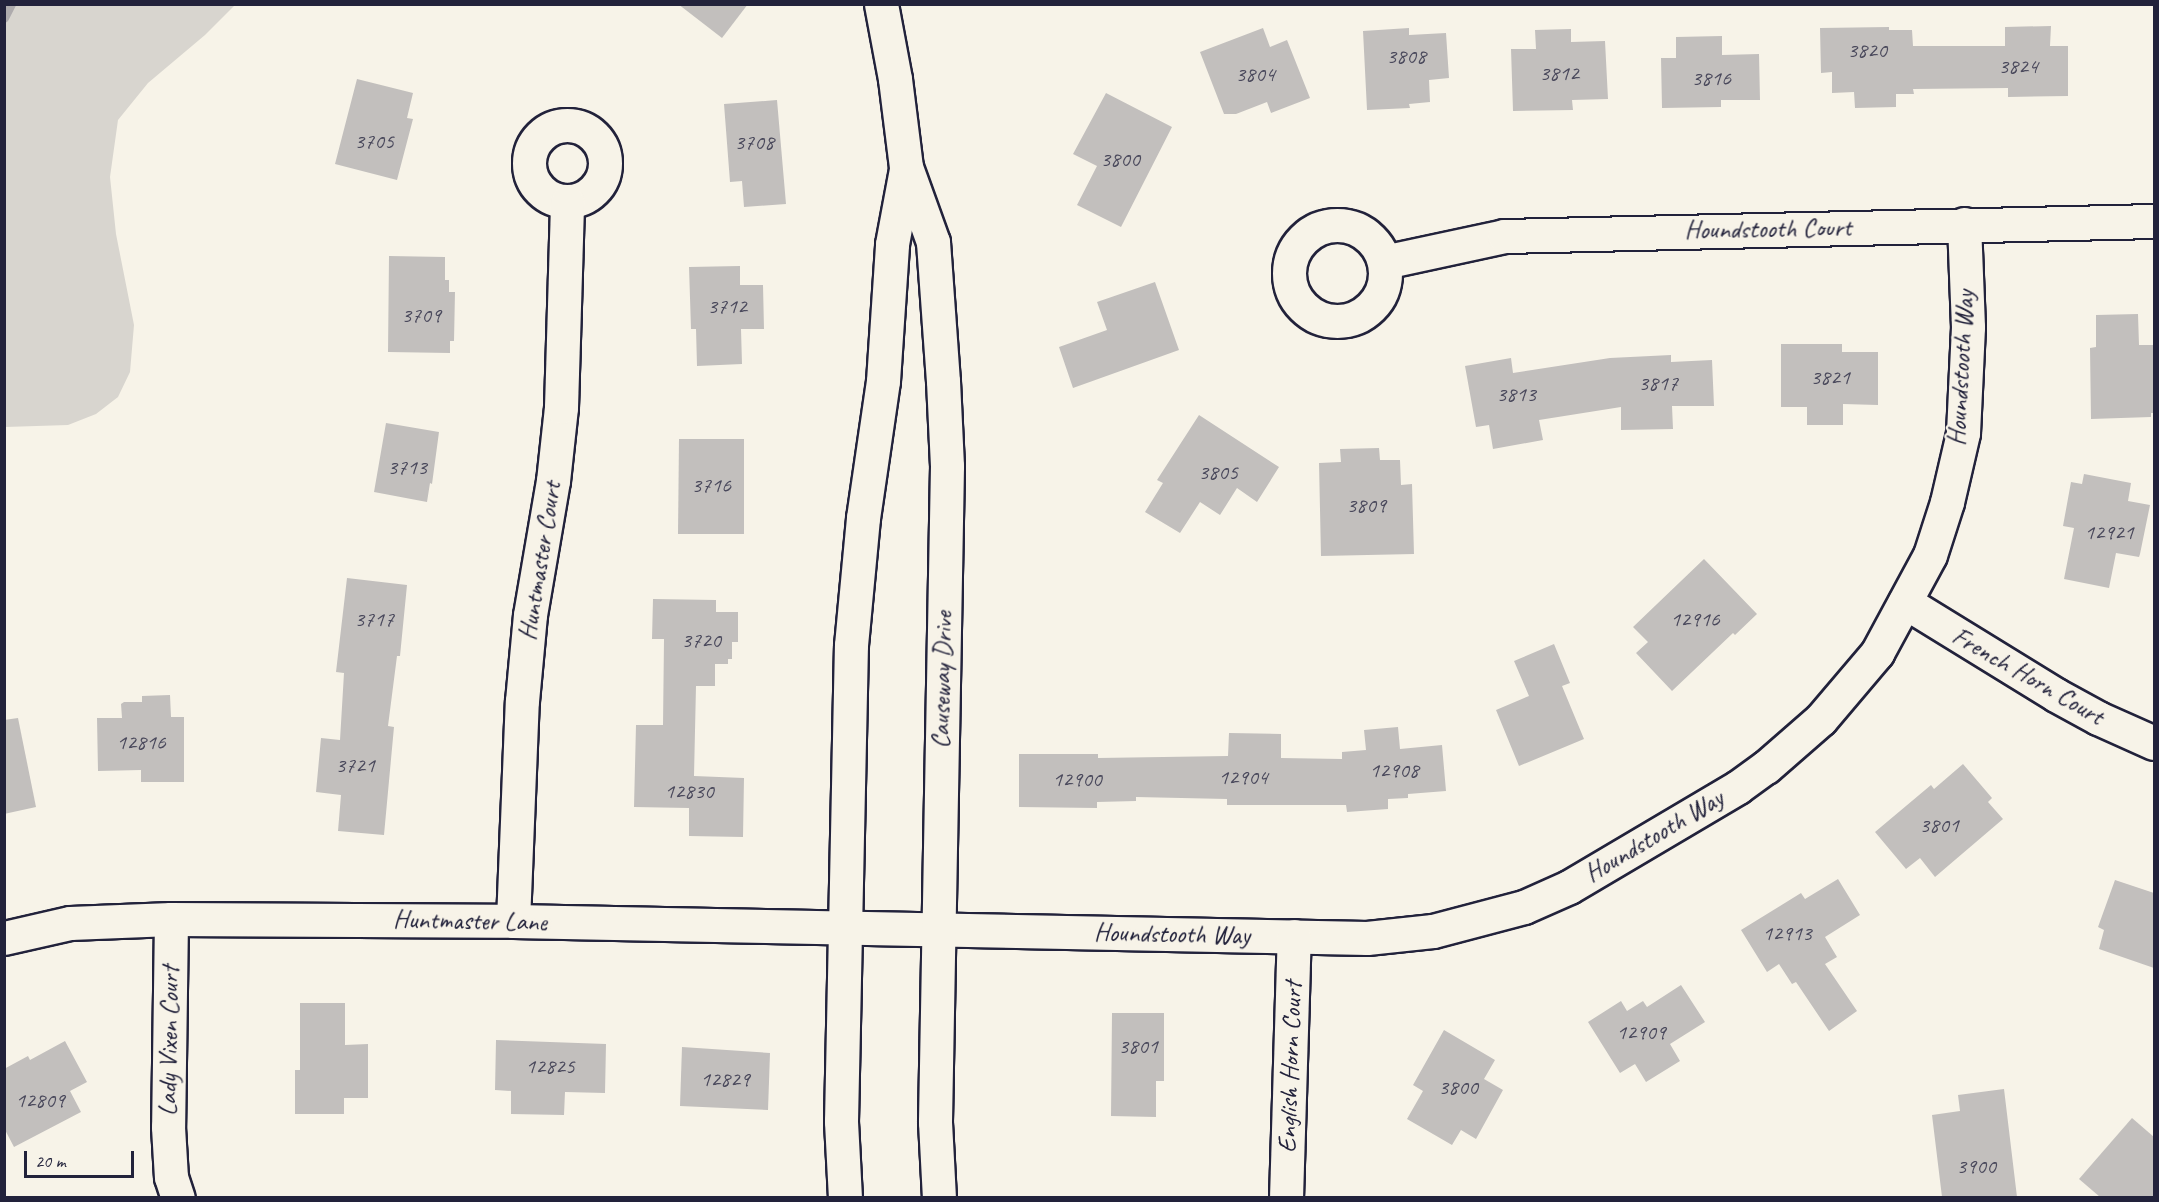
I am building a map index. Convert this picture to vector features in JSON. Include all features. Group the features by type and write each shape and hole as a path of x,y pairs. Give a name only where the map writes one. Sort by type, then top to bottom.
{"street":[{"name":"Causeway Drive","path":"881,4 895,79 906,167 933,242 944,391 946,466 935,1122 939,1197"},
{"name":"Causeway Drive","path":"845,1197 841,1121 851,645 863,518 883,381 892,244 906,167"},
{"name":"Huntmaster Court","path":"513,921 522,701 530,615 553,481 561,407 567,202"},
{"name":"Houndstooth Court","path":"1384,262 1503,236 2154,221"},
{"name":"Houndstooth Way","path":"938,931 1366,938 1433,931 1497,915 1569,887 1738,787 1766,767 1821,719 1877,653 1930,555 1947,502 1963,433 1968,327 1964,224"},
{"name":"French Horn Court","path":"1905,602 2056,695 2098,718 2154,743"},
{"name":"Huntmaster Lane","path":"4,938 70,923 171,919 513,921 938,931"},
{"name":"Lady Vixen Court","path":"171,919 168,1127 171,1177 178,1197"},
{"name":"English Horn Court","path":"1286,1197 1294,936"}],"shaded area":[{"path":"4,5 235,5 205,35 148,83 118,120 110,177 116,234 134,325 130,372 118,397 96,414 68,425 5,427"}],"building":[{"path":"678,4 748,4 722,38"},
{"path":"2051,26 2050,46 2068,46 2068,96 2008,97 2008,88 1913,89 1914,94 1896,94 1896,107 1855,108 1854,92 1832,93 1832,72 1821,73 1820,28 1889,27 1889,30 1912,30 1913,46 2005,46 2005,27"},
{"path":"1263,28 1270,47 1287,40 1310,98 1271,113 1267,102 1236,114 1224,114 1200,52"},
{"path":"1409,28 1409,35 1446,33 1449,78 1429,80 1430,102 1409,104 1410,108 1367,110 1363,31"},
{"path":"1571,29 1571,42 1605,41 1608,99 1572,100 1573,110 1513,111 1511,49 1536,49 1535,30"},
{"path":"1722,36 1722,55 1759,54 1760,100 1721,100 1721,107 1662,108 1661,58 1676,58 1676,37"},
{"path":"357,79 413,93 407,118 413,119 397,180 335,164"},
{"path":"1106,93 1172,127 1121,227 1077,205 1097,166 1073,154"},
{"path":"777,100 786,204 744,207 742,181 730,182 724,104"},
{"path":"389,256 445,257 445,280 449,280 449,292 455,292 454,341 450,341 450,353 388,352"},
{"path":"740,266 740,285 763,285 764,329 741,329 742,364 697,366 696,329 691,329 689,267"},
{"path":"1155,282 1179,350 1073,388 1059,347 1107,330 1097,302"},
{"path":"2138,314 2139,345 2154,345 2154,413 2151,413 2151,417 2091,419 2090,348 2096,347 2096,315"},
{"path":"1781,344 1842,344 1842,352 1878,352 1878,405 1843,404 1843,425 1807,425 1807,407 1781,407"},
{"path":"1671,355 1671,362 1712,360 1714,406 1672,406 1673,429 1621,430 1621,407 1539,420 1543,440 1493,449 1489,425 1476,427 1465,366 1511,358 1513,373 1610,358"},
{"path":"1199,415 1279,467 1257,502 1237,488 1220,515 1200,502 1180,533 1145,512 1163,483 1157,480"},
{"path":"386,423 439,432 432,484 430,483 427,502 374,492"},
{"path":"679,439 744,439 744,534 678,534"},
{"path":"1379,448 1380,460 1400,460 1401,485 1412,484 1414,554 1321,556 1319,463 1341,462 1340,449"},
{"path":"2084,474 2131,483 2128,501 2150,505 2139,557 2116,553 2109,588 2064,579 2074,528 2063,526 2071,482 2082,484"},
{"path":"1704,559 1757,614 1735,635 1733,633 1672,691 1636,653 1648,642 1633,627"},
{"path":"347,578 407,585 400,656 397,656 388,726 394,727 384,835 338,831 341,795 316,792 321,738 340,740 344,673 336,672"},
{"path":"653,599 716,600 716,612 738,612 738,642 732,642 732,659 728,659 728,664 715,664 715,686 696,686 694,776 744,778 743,837 689,836 689,808 634,807 636,725 663,725 664,639 652,639"},
{"path":"1554,644 1570,683 1562,686 1584,739 1519,766 1496,710 1529,696 1514,661"},
{"path":"170,695 171,717 184,717 184,782 141,782 141,770 98,771 97,718 122,718 121,704 124,702 142,702 142,696"},
{"path":"18,718 36,807 4,814 4,720"},
{"path":"1398,727 1400,749 1442,745 1446,791 1408,794 1408,798 1388,799 1388,809 1347,812 1346,805 1227,805 1227,799 1136,797 1136,801 1097,802 1097,808 1019,807 1019,754 1098,754 1098,758 1228,756 1229,733 1281,734 1281,758 1342,759 1342,752 1366,750 1364,730"},
{"path":"1963,764 1992,798 1988,802 2003,819 1935,877 1920,858 1906,869 1875,832 1931,785 1934,789"},
{"path":"1838,879 1860,915 1825,937 1837,957 1825,964 1857,1011 1829,1031 1796,982 1792,984 1779,964 1767,972 1741,930 1801,893 1805,899"},
{"path":"2115,880 2154,893 2154,968 2099,949 2104,930 2098,927"},
{"path":"1681,985 1705,1022 1670,1044 1680,1061 1646,1082 1635,1064 1620,1073 1588,1022 1621,1001 1627,1011 1643,1001 1647,1007"},
{"path":"300,1003 345,1003 345,1045 368,1044 368,1098 344,1098 344,1114 295,1114 295,1070 300,1070"},
{"path":"1112,1013 1164,1013 1164,1081 1156,1081 1156,1117 1111,1116"},
{"path":"1444,1030 1495,1060 1484,1079 1503,1090 1476,1139 1461,1130 1452,1145 1407,1119 1423,1091 1413,1085"},
{"path":"496,1040 606,1044 605,1093 565,1092 564,1115 511,1114 511,1091 495,1090"},
{"path":"65,1041 87,1082 70,1091 81,1112 14,1147 4,1128 4,1069 28,1056 30,1060"},
{"path":"682,1047 770,1053 768,1110 680,1106"},
{"path":"2004,1089 2017,1197 1942,1197 1932,1115 1960,1111 1958,1095"},
{"path":"2132,1118 2154,1137 2154,1197 2100,1197 2079,1179"}],"waterway":[{"path":"4,18 11,4"}]}
